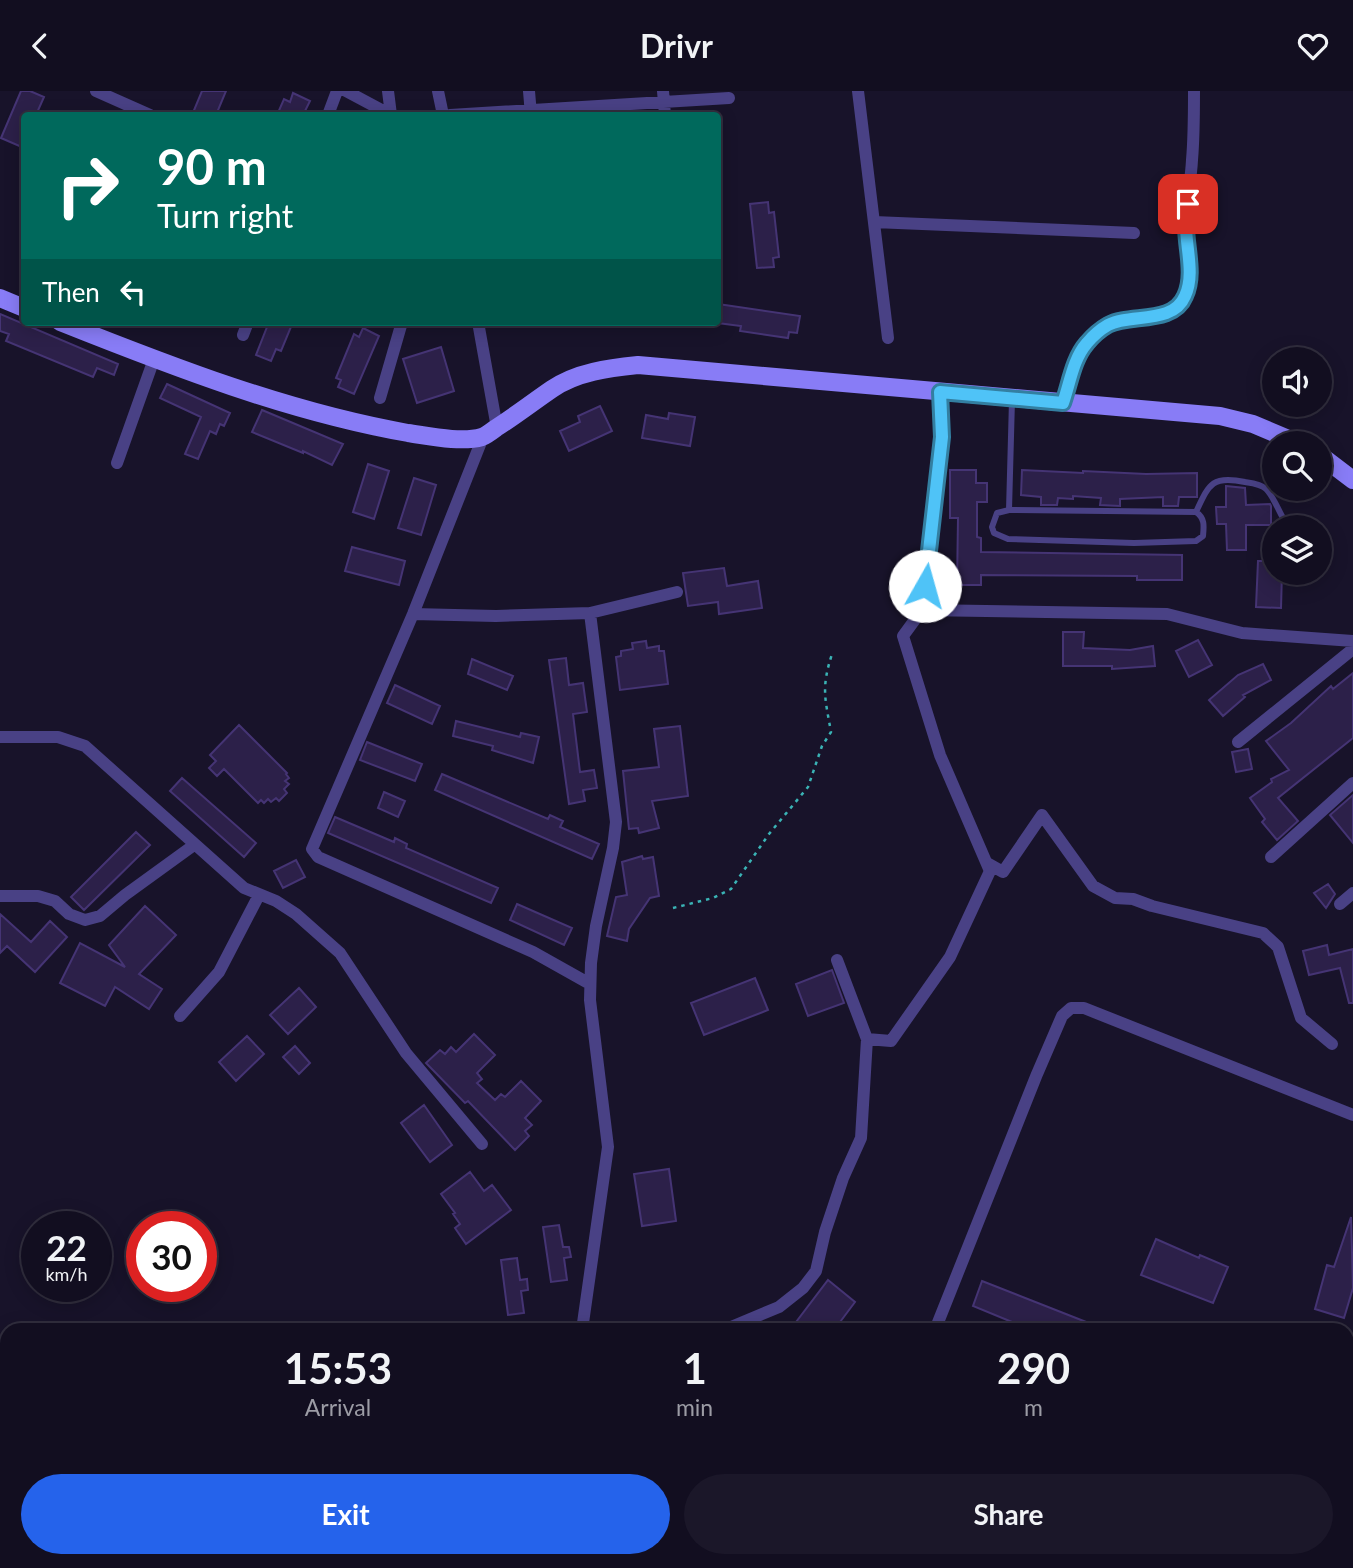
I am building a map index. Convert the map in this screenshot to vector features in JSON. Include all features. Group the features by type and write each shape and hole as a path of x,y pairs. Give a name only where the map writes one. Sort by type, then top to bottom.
{"main road":[{"path":"0,298 21,307"},
{"path":"70,326 154,359 301,408 368,426 449,439 489,432 554,388 577,377 638,365 1220,416 1270,431"},
{"path":"1332,464 1353,480"}],"street":[{"path":"96,91 143,112"},
{"path":"329,112 337,91"},
{"path":"345,91 385,112"},
{"path":"388,91 391,112"},
{"path":"438,91 442,112"},
{"path":"529,91 531,112"},
{"path":"858,91 888,338"},
{"path":"1063,403 1077,359 1087,343 1107,325 1168,311 1178,305 1185,296 1189,270 1185,225 1192,159 1194,91"},
{"path":"539,112 664,96 729,98"},
{"path":"874,222 1134,233"},
{"path":"243,335 246,326"},
{"path":"380,398 401,326"},
{"path":"478,326 489,432 312,849 318,857 534,953 590,984"},
{"path":"117,463 154,359"},
{"path":"867,1039 891,1041 950,957 990,871 940,755 903,636 922,610 942,437 940,392"},
{"path":"414,614 496,617 590,613 677,592"},
{"path":"922,610 1167,614 1242,633 1353,641"},
{"path":"583,1323 608,1147 590,984 596,926 616,822 590,613"},
{"path":"1238,742 1353,649"},
{"path":"0,737 58,737 85,746 244,888 276,901 296,914 340,953 406,1053 482,1143"},
{"path":"1270,857 1353,783"},
{"path":"987,863 1003,872 1042,815 1093,886 1115,898 1133,899 1263,933 1278,947 1301,1018 1332,1044"},
{"path":"0,896 38,896 55,901 69,914 85,920 100,916 194,845"},
{"path":"1340,904 1353,893"},
{"path":"180,1016 219,972 259,895"},
{"path":"741,1323 779,1307 803,1288 817,1271 825,1233 843,1178 861,1138 867,1039 837,960"},
{"path":"938,1323 1037,1073 1062,1016 1071,1008 1084,1008 1353,1115"}],"lane":[{"path":"1009,510 1012,398"},
{"path":"1196,512 1208,489 1217,480 1225,478 1260,485 1267,490 1281,515"},
{"path":"1009,510 1196,512 1201,515 1205,526 1203,536 1196,541 1134,543 1008,539 994,533 992,527 998,513 1009,510"}],"path":[{"path":"673,908 713,898 731,889 769,834 808,787 822,746 831,731 824,699 824,679 832,654"}],"building":[{"path":"21,91 30,91 44,97 37,112 21,112 21,147 1,138"},
{"path":"202,91 226,91 217,112 193,112"},
{"path":"293,93 310,101 304,112 278,112 284,99 290,102"},
{"path":"768,202 769,213 774,212 779,257 773,258 774,267 757,268 750,204"},
{"path":"721,304 800,316 797,333 789,332 788,338 740,331 741,326 721,323"},
{"path":"0,314 21,323 21,326 28,326 118,364 114,375 97,368 93,377 6,341 9,334 0,331"},
{"path":"267,326 291,326 281,351 276,349 271,361 256,355"},
{"path":"363,328 379,336 354,394 338,387 341,380 336,378 354,334 359,337"},
{"path":"441,347 454,391 417,403 403,359"},
{"path":"167,384 230,413 224,426 220,424 216,434 210,431 198,459 185,454 201,417 160,398"},
{"path":"600,406 612,431 569,451 560,431 580,422 578,416"},
{"path":"262,410 343,444 332,465 252,432"},
{"path":"669,413 695,417 690,446 642,438 646,415 668,419"},
{"path":"368,464 389,471 374,519 353,512"},
{"path":"950,470 976,470 976,483 987,483 987,502 977,502 977,537 981,538 981,552 1182,555 1182,580 1137,580 1137,576 981,575 981,585 957,585 958,518 950,518"},
{"path":"1022,470 1197,473 1197,497 1179,497 1178,506 1163,506 1163,497 1120,499 1120,506 1100,505 1101,498 1073,496 1073,499 1058,498 1057,505 1041,505 1041,497 1021,495"},
{"path":"414,478 436,485 421,535 398,528"},
{"path":"1226,486 1245,488 1246,505 1271,506 1271,515 1262,515 1262,525 1246,525 1246,550 1227,550 1226,524 1217,524 1216,507 1226,507"},
{"path":"352,547 405,561 399,585 345,571"},
{"path":"1258,561 1262,561 1262,585 1282,585 1281,608 1256,607"},
{"path":"724,568 727,586 758,581 762,608 719,614 718,602 688,606 683,573"},
{"path":"1063,632 1084,632 1083,648 1130,650 1153,646 1155,666 1112,669 1112,666 1063,666"},
{"path":"1198,640 1212,665 1189,677 1176,651"},
{"path":"646,641 647,648 659,646 659,651 664,651 668,684 620,690 616,657 621,656 621,651 633,649 632,643"},
{"path":"566,658 569,685 583,683 587,712 573,714 580,772 594,770 597,788 583,790 585,801 569,804 549,660"},
{"path":"472,659 513,676 507,690 468,674"},
{"path":"1263,664 1271,680 1243,695 1245,697 1223,716 1209,700 1238,675"},
{"path":"1353,673 1353,738 1278,798 1298,821 1277,840 1262,822 1265,819 1250,798 1272,782 1271,779 1289,770 1266,741 1291,723 1331,686 1333,689"},
{"path":"395,685 440,706 432,724 387,703"},
{"path":"456,721 520,737 521,733 539,737 533,763 492,750 493,746 453,736"},
{"path":"239,725 287,773 289,778 285,781 289,784 284,789 287,793 279,801 276,798 271,802 268,799 264,803 261,800 258,803 224,769 217,776 209,768 216,761 210,755"},
{"path":"680,726 688,796 652,801 659,828 639,833 638,828 629,829 623,771 659,767 654,729"},
{"path":"367,742 422,764 415,781 360,760"},
{"path":"1248,749 1252,769 1236,772 1232,752"},
{"path":"442,774 548,819 550,815 563,821 560,827 599,844 592,859 435,790"},
{"path":"182,778 256,843 244,857 170,791"},
{"path":"384,792 405,801 398,817 378,808"},
{"path":"1353,795 1353,843 1330,815"},
{"path":"335,817 394,842 395,838 407,844 406,848 498,888 491,903 328,833"},
{"path":"136,832 150,845 84,910 71,897"},
{"path":"642,856 643,859 653,857 659,896 650,898 629,929 627,941 607,936 616,897 627,895 622,862"},
{"path":"296,860 305,877 283,888 274,871"},
{"path":"1328,884 1335,894 1326,908 1314,893"},
{"path":"517,904 572,928 564,945 510,920"},
{"path":"145,906 176,935 139,974 162,989 149,1009 115,987 105,1006 60,983 80,943 125,967 109,945"},
{"path":"0,914 31,942 50,921 67,937 35,972 7,946 0,953"},
{"path":"1327,945 1329,955 1353,949 1353,1003 1349,1003 1340,968 1309,975 1303,951"},
{"path":"832,970 844,1003 808,1016 796,984"},
{"path":"755,978 768,1010 704,1035 691,1003"},
{"path":"299,988 316,1007 288,1034 270,1015"},
{"path":"474,1034 495,1055 477,1073 482,1079 477,1083 495,1100 501,1094 505,1097 521,1081 541,1101 525,1118 532,1125 525,1131 529,1136 515,1150 468,1101 465,1103 426,1063 440,1050 445,1054 451,1047 456,1052"},
{"path":"247,1036 264,1054 236,1081 219,1062"},
{"path":"295,1046 310,1063 299,1074 283,1057"},
{"path":"424,1105 452,1145 430,1162 401,1123"},
{"path":"669,1169 676,1221 642,1226 634,1174"},
{"path":"470,1172 484,1191 492,1185 511,1210 466,1244 455,1228 460,1224 453,1214 455,1213 441,1194"},
{"path":"1351,1217 1353,1288 1344,1318 1315,1309 1327,1265 1334,1267"},
{"path":"559,1225 563,1247 569,1247 571,1257 564,1258 567,1280 551,1282 543,1227"},
{"path":"1156,1239 1199,1258 1200,1255 1228,1267 1213,1303 1141,1275"},
{"path":"517,1258 520,1280 527,1279 528,1290 521,1291 524,1313 508,1315 501,1260"},
{"path":"828,1280 855,1302 839,1323 795,1323"},
{"path":"982,1281 1089,1323 1014,1323 973,1306"}],"route":[{"path":"925,586 942,437 940,392 1063,403 1077,359 1087,343 1107,325 1168,311 1178,305 1185,296 1189,270 1185,225 1188,204"}]}
